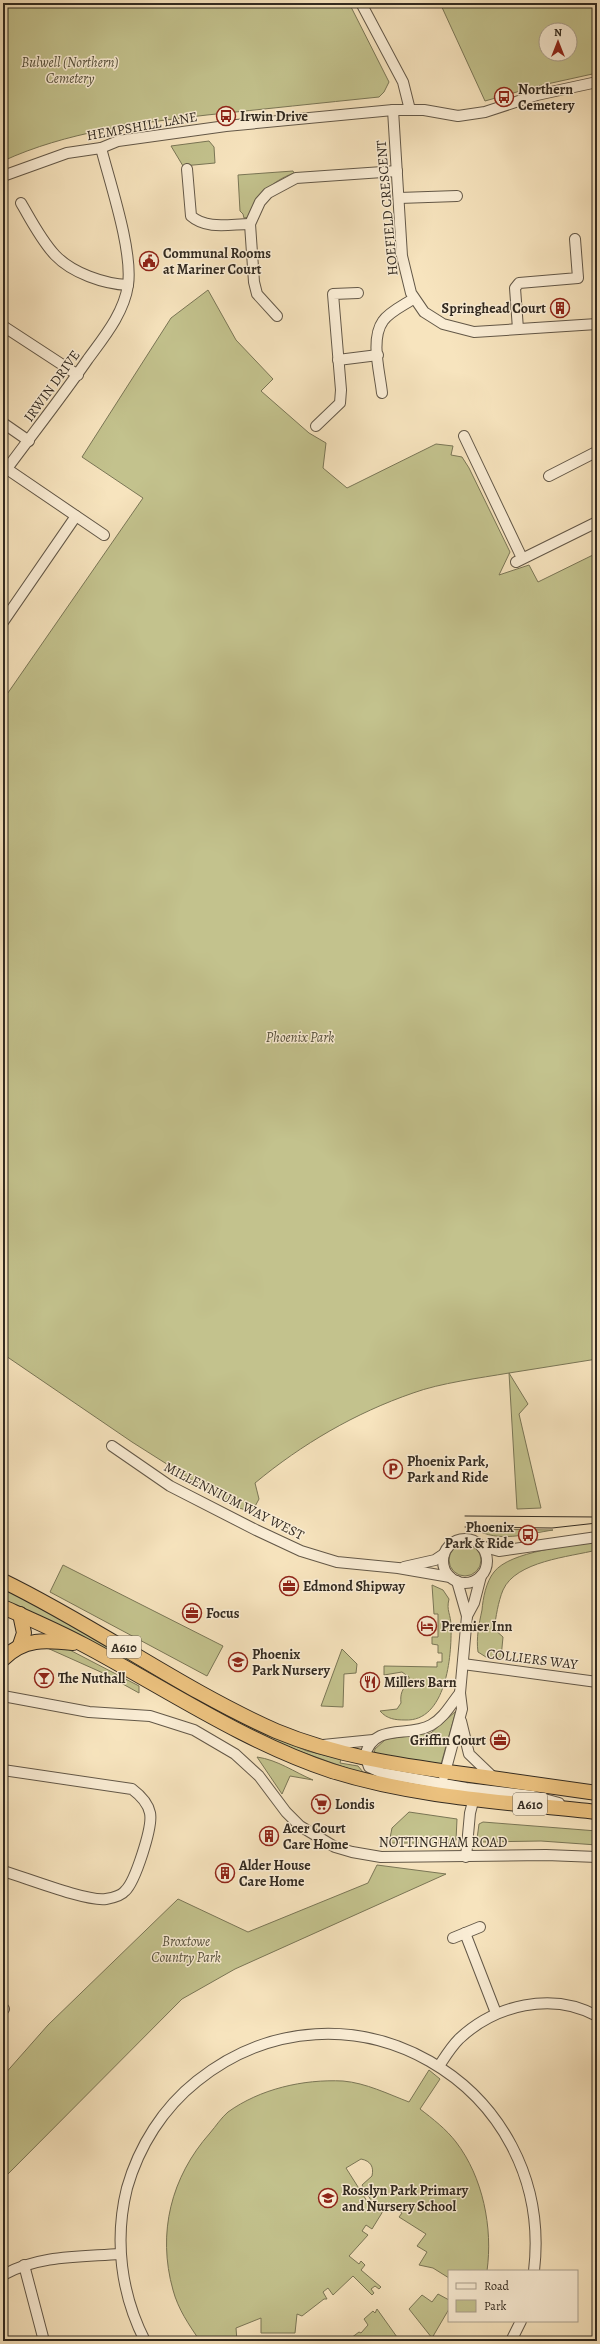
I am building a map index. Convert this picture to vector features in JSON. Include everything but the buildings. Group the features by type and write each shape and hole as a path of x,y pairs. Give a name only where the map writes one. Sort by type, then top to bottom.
{"highway":[{"name":"A610","path":"3,1581 78,1619 166,1673 244,1715 276,1730 316,1745 365,1758 475,1795 592,1811"},
{"name":"A610","path":"3,1607 83,1644 201,1711 274,1748 333,1771 367,1781 440,1783 490,1777 597,1794"},
{"path":"20,1614 24,1633 20,1645"},
{"path":"3,1659 20,1645 44,1641 83,1644"}],"street":[{"path":"361,3 403,82 410,110"},
{"name":"HEMPSHILL LANE","path":"3,176 67,153 101,148 118,142 226,126 393,110 424,110 458,116 485,112 537,95 597,82"},
{"name":"HOEFIELD CRESCENT","path":"393,110 402,256 406,280 413,299 424,312 443,324 460,330 474,332 597,324"},
{"name":"IRWIN DRIVE","path":"5,472 78,375 118,316 128,285 125,246 101,148"},
{"path":"187,169 191,216 197,222 208,225 250,224"},
{"path":"277,316 257,294 254,282 250,224 268,193 296,178 397,171"},
{"path":"399,198 457,196"},
{"path":"21,203 55,255 78,270 93,277 109,282 128,285"},
{"path":"518,329 515,288 519,283 578,278 575,239"},
{"path":"316,426 340,403 333,294 358,293"},
{"path":"382,393 378,355 378,332 383,321 413,299"},
{"path":"3,326 78,375"},
{"path":"338,360 378,355"},
{"path":"3,423 29,441"},
{"path":"464,436 464,448 519,560 597,522"},
{"path":"549,476 597,453"},
{"path":"5,472 104,535"},
{"path":"3,622 76,516"},
{"name":"MILLENNIUM WAY WEST","path":"112,1446 170,1486 301,1551 337,1562 398,1568 454,1579"},
{"path":"467,1616 454,1579 444,1566 444,1554 451,1544 458,1540 471,1539 481,1546 498,1551 597,1537"},
{"path":"440,1783 462,1709 460,1693 467,1616 474,1603 481,1576 487,1561 481,1546"},
{"name":"MILLENNIUM WAY WEST","path":"398,1568 435,1560 444,1554"},
{"path":"454,1579 470,1582 481,1576"},
{"name":"COLLIERS WAY","path":"463,1664 597,1682"},
{"path":"316,1745 373,1740 384,1734 430,1726 440,1719 460,1693"},
{"name":"NOTTINGHAM ROAD","path":"3,1696 89,1712 150,1716 194,1730 235,1754 259,1776 286,1812 300,1826 335,1847 381,1858 546,1855 597,1857"},
{"path":"460,1719 469,1754 490,1777 475,1795 466,1857"},
{"path":"365,1758 373,1740"},
{"path":"3,1770 132,1789 145,1803 150,1814 144,1844 132,1881 125,1892 115,1897 94,1900 3,1871"},
{"path":"453,1938 480,1927"},
{"path":"464,1933 496,2013"},
{"path":"439,2066 462,2037 496,2013 521,2005 546,2004 570,2006 597,2016"},
{"path":"145,2341 132,2311 122,2273 120,2254 122,2216 125,2198 134,2168 144,2145 165,2114 177,2100 190,2087 221,2064 254,2048 290,2038 328,2034 365,2038 388,2044 418,2055 439,2066 469,2089 497,2121 519,2158 532,2199 535,2220 537,2238 534,2270"},
{"path":"3,2275 24,2265 54,2258 120,2254"},
{"path":"24,2265 44,2341"},
{"path":"511,2341 520,2322"}],"green space":[{"name":"Bulwell (Northern) Cemetery","path":"3,3 349,3 389,82 384,92 379,97 207,115 129,125 52,143 3,161"},
{"path":"440,3 597,3 597,73 538,86 485,101"},
{"path":"209,141 214,147 215,163 183,166 171,146"},
{"path":"293,171 294,173 278,181 266,190 257,202 249,217 244,218 240,211 238,175"},
{"name":"Phoenix Park","path":"208,290 236,340 273,379 261,391 309,433 326,443 323,468 347,488 436,444 453,446 451,455 462,457 469,468 510,552 499,575 529,565 538,582 597,553 597,1359 435,1386 370,1410 330,1431 291,1455 255,1483 259,1499 252,1512 233,1506 132,1442 3,1354 3,700 143,498 82,457 171,318"},
{"path":"509,1373 528,1404 519,1414 541,1508 517,1509"},
{"path":"475,1529 553,1530 503,1537 493,1536"},
{"path":"597,1541 597,1550 558,1558 531,1566 519,1572 510,1580 501,1595 494,1629 503,1637 501,1658 486,1657 478,1652 478,1631 484,1595 489,1580 494,1572 502,1565 513,1559 527,1554 557,1547"},
{"path":"468,1544 474,1546 479,1551 481,1560 479,1569 474,1574 462,1576 456,1574 451,1569 449,1557 451,1551 456,1546"},
{"path":"63,1565 223,1646 207,1676 50,1592"},
{"path":"432,1585 443,1590 449,1599 448,1607 451,1622 451,1639 448,1669 444,1685 438,1699 430,1710 419,1718 398,1720 385,1716 380,1711 397,1709 401,1703 402,1692 409,1682 409,1677 402,1672 384,1675 384,1666 437,1667 437,1662 442,1662 442,1653 438,1653 438,1645 432,1644 432,1637 438,1637 438,1614 434,1614"},
{"path":"3,1586 274,1737 307,1751 341,1759 340,1763 358,1766 363,1772 414,1782 361,1773 296,1750 255,1732 3,1601"},
{"path":"45,1647 64,1647 139,1686 139,1693 103,1673"},
{"path":"342,1649 357,1664 356,1673 344,1674 343,1707 321,1706"},
{"path":"456,1711 441,1764 374,1754 375,1749 386,1739 431,1733"},
{"path":"257,1757 279,1763 313,1780 290,1776 282,1794"},
{"path":"409,1812 457,1819 456,1840 454,1843 389,1843 392,1828"},
{"path":"483,1822 597,1831 597,1845 541,1841 482,1842 477,1839 479,1824"},
{"name":"Broxtowe Country Park","path":"377,1865 446,1874 235,1969 182,1999 3,2179 3,2076 48,2025 178,1899 248,1932 368,1883"},
{"name":"Rosslyn Park Primary and Nursery School","path":"429,2070 440,2079 420,2109 439,2124 452,2137 473,2171 484,2204 487,2221 487,2270 448,2270 448,2277 433,2268 419,2265 427,2252 417,2246 426,2234 399,2217 402,2213 388,2203 372,2229 366,2225 362,2231 368,2235 349,2256 359,2264 361,2261 365,2265 361,2270 381,2287 379,2289 375,2286 371,2289 374,2293 372,2295 353,2276 333,2295 328,2288 323,2292 327,2299 324,2299 302,2316 297,2314 295,2333 261,2333 261,2318 236,2328 237,2341 200,2341 188,2323 175,2297 168,2269 167,2248 167,2227 177,2187 197,2150 228,2112 254,2097 282,2087 313,2082 343,2081 377,2089 409,2102","holes":["361,2159 367,2161 372,2167 372,2176 362,2185 375,2207 372,2209 346,2168"]},
{"path":"438,2294 448,2299 448,2311 432,2338 409,2309 422,2295 432,2302"},
{"path":"377,2309 397,2337 392,2341 347,2341 359,2332 361,2333 368,2325 364,2319 373,2311 375,2313"}],"tram line":[{"path":"465,1516 597,1517"},
{"path":"465,1527 552,1528 597,1523"}],"place":[{"name":"Northern Cemetery","path":"504,97"},
{"name":"Irwin Drive","path":"226,116"},
{"name":"Communal Rooms at Mariner Court","path":"149,261"},
{"name":"Springhead Court","path":"560,308"},
{"name":"Phoenix Park, Park and Ride","path":"393,1469"},
{"name":"Phoenix Park & Ride","path":"528,1535"},
{"name":"Edmond Shipway","path":"289,1586"},
{"name":"Focus","path":"192,1613"},
{"name":"Premier Inn","path":"427,1626"},
{"name":"Phoenix Park Nursery","path":"238,1662"},
{"name":"The Nuthall","path":"44,1678"},
{"name":"Millers Barn","path":"370,1682"},
{"name":"Griffin Court","path":"500,1740"},
{"name":"Londis","path":"321,1804"},
{"name":"Acer Court Care Home","path":"269,1836"},
{"name":"Alder House Care Home","path":"225,1873"},
{"name":"Rosslyn Park Primary and Nursery School","path":"328,2198"}]}
